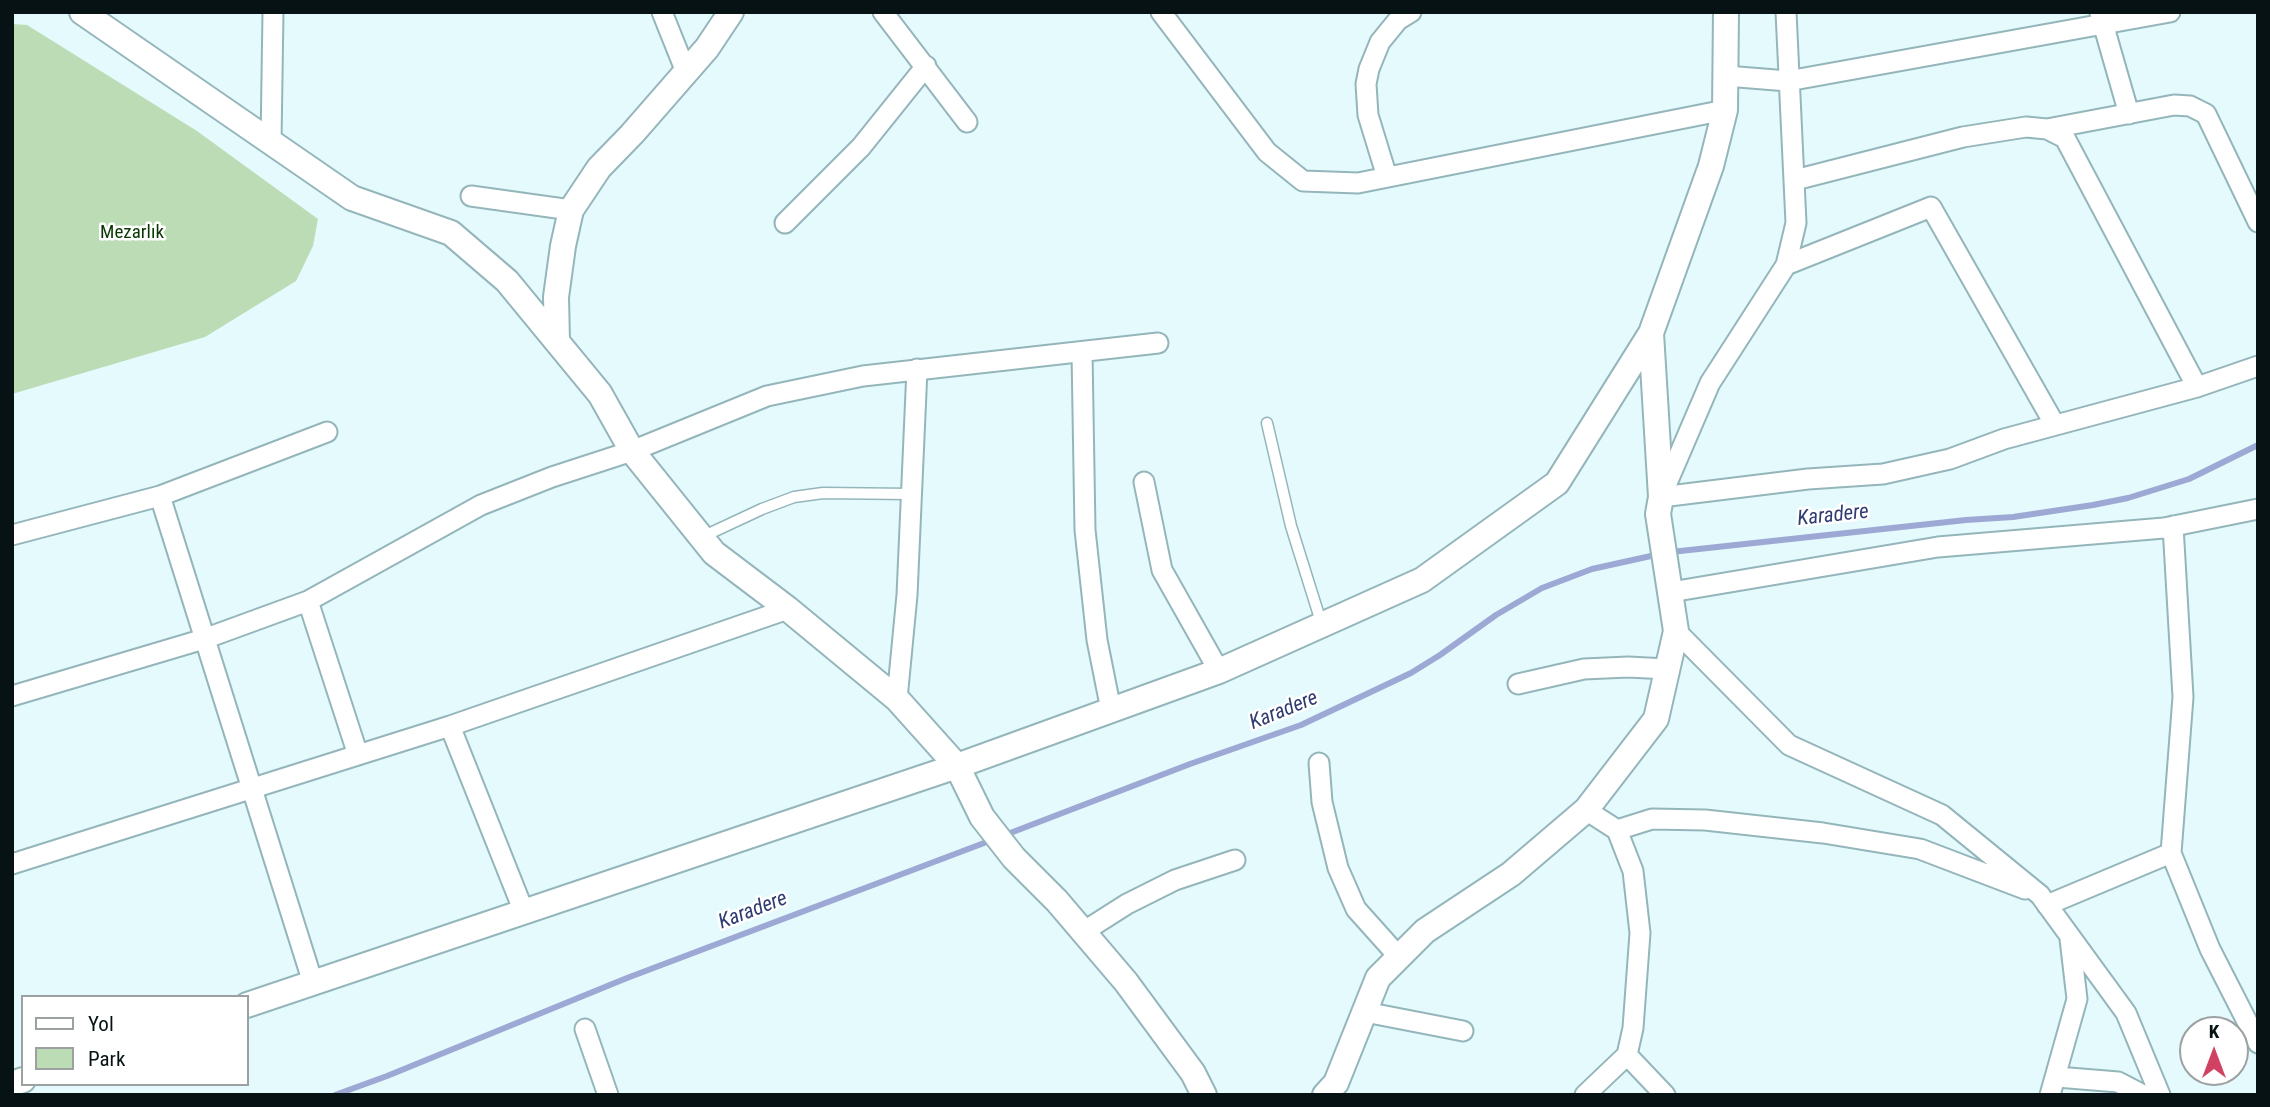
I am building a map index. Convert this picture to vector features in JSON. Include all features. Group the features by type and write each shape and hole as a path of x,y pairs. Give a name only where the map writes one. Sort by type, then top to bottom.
{"street":[{"path":"82,12 352,198 451,233 507,281 600,394 632,451 714,553 788,609 897,699 957,766 982,817 1014,858 1126,982 1193,1073 1204,1095"},
{"path":"271,142 273,12"},
{"path":"662,12 686,72"},
{"path":"556,341 556,297 571,210 599,168 707,48 731,12"},
{"path":"883,12 967,122"},
{"path":"1161,12 1267,152 1303,181 1358,183 1725,110"},
{"path":"1387,177 1368,115 1366,84 1380,42 1398,20 1411,12"},
{"path":"248,1005 957,766 1219,671 1422,580 1557,483 1651,333 1711,166 1725,110 1726,12"},
{"path":"1660,506 1710,383 1786,265 1796,223 1786,12"},
{"path":"1726,76 1788,81 2101,18 2170,12"},
{"path":"2101,18 2129,114"},
{"path":"785,223 861,146 926,66"},
{"path":"1795,180 1963,137 2026,127 2047,129 2174,105 2190,106 2206,114 2258,222"},
{"path":"2047,129 2065,138 2197,387"},
{"path":"471,197 571,210"},
{"path":"1786,265 1931,207 2055,425"},
{"path":"1325,1095 1336,1083 1378,978 1426,932 1511,874 1586,810 1656,719 1676,631 1660,506 1651,333"},
{"path":"12,696 204,639 308,601 481,505 552,477 632,451 767,396 863,376 1158,343"},
{"path":"1082,352 1085,530 1097,640 1111,710"},
{"path":"1660,506 1808,479 1883,474 1950,459 2004,439 2197,387 2258,366"},
{"path":"897,699 907,595 917,369"},
{"path":"12,535 160,496 327,432"},
{"path":"1144,482 1163,570 1219,671"},
{"path":"160,496 313,983"},
{"path":"1670,584 1938,547 2174,526 2258,509"},
{"path":"2174,526 2183,696 2171,853 2210,949 2258,1043"},
{"path":"308,601 358,755"},
{"path":"12,864 450,726 788,609"},
{"path":"1676,631 1789,745 1942,815 2043,900 2126,1013 2160,1095"},
{"path":"1518,684 1584,669 1667,669"},
{"path":"450,726 524,912"},
{"path":"1320,763 1322,803 1338,868 1356,909 1399,957"},
{"path":"1585,1095 1627,1055 1633,1028 1640,933 1633,871 1617,830 1586,810"},
{"path":"1617,830 1652,819 1705,820 1823,833 1920,849 2043,900 2171,853"},
{"path":"1083,932 1127,904 1175,880 1235,860"},
{"path":"2069,938 2077,999 2054,1086 2118,1083 2143,1095"},
{"path":"1365,1012 1463,1031"},
{"path":"585,1029 608,1095"},
{"path":"1627,1055 1665,1095"}],"lane":[{"path":"1268,423 1291,526 1322,625"},
{"path":"701,538 794,497 823,493 911,494"}],"green space":[{"name":"Mezarlık","path":"12,24 27,25 197,131 318,219 313,246 296,281 205,337 12,394"}],"waterway":[{"name":"Karadere","path":"1671,552 2013,517 2093,505 2128,498 2189,479 2258,445"},
{"name":"Karadere","path":"1005,835 1190,764 1301,725 1411,673 1496,615 1542,588 1592,569 1660,554"},
{"name":"Karadere","path":"335,1095 627,978 992,840"}]}
